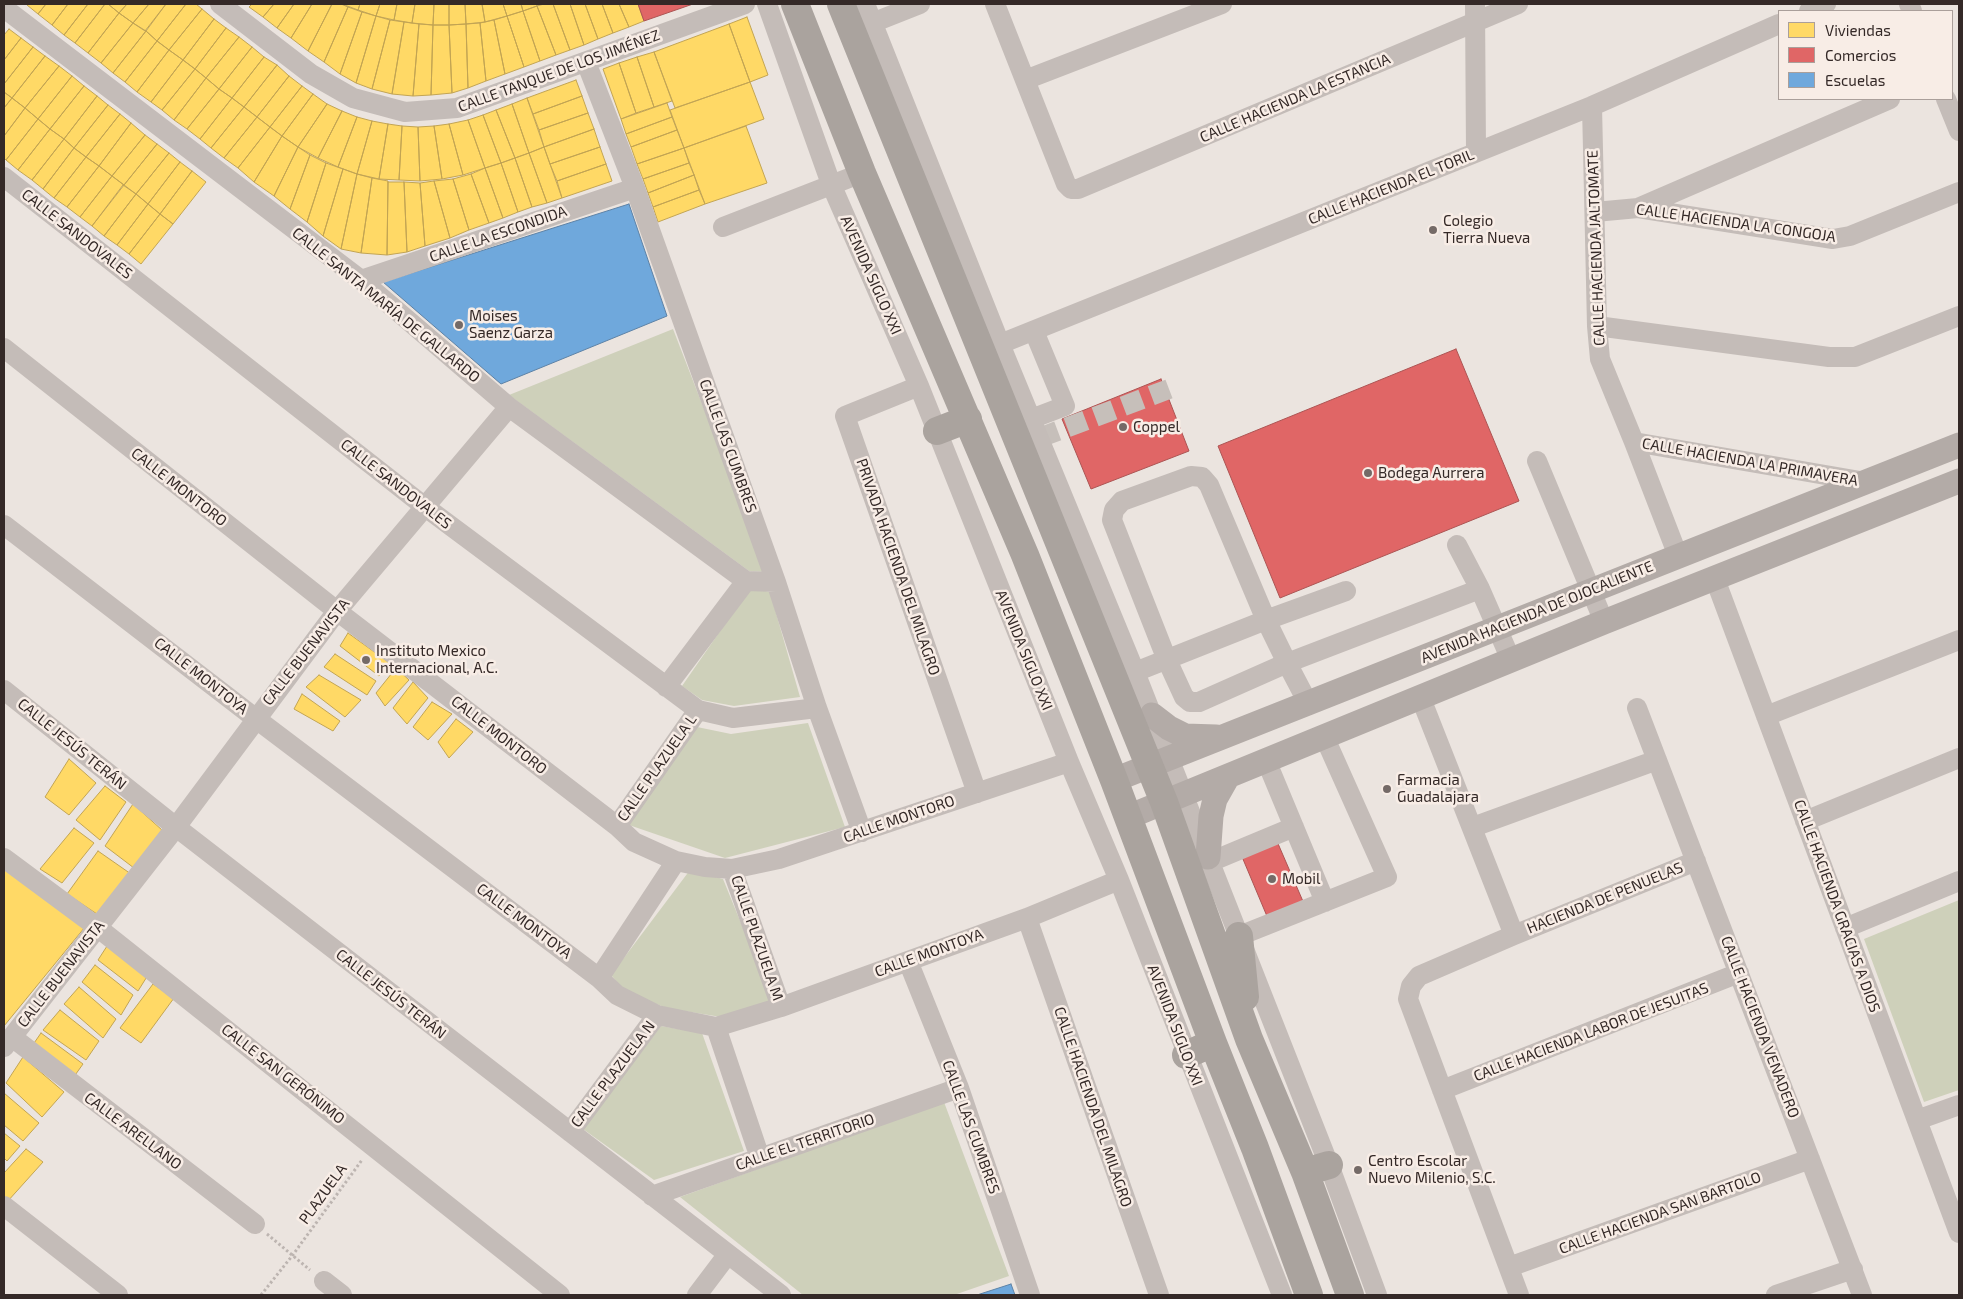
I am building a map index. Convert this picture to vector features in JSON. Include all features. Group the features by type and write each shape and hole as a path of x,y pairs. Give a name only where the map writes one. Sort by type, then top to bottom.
{"highway":[{"name":"AVENIDA SIGLO XXI","path":"795,4 862,173 1025,555 1128,816 1309,1295"},
{"path":"841,4 1173,798 1249,1039 1317,1168 1350,1295"},
{"path":"937,432 968,418"},
{"path":"1239,936 1249,1039"},
{"path":"1186,1054 1213,1043"}],"main road":[{"name":"AVENIDA HACIENDA DE OJOCALIENTE","path":"1114,780 1959,444"},
{"path":"1128,816 1604,622 1959,482"},
{"path":"1152,715 1169,728 1185,736 1201,738 1226,737"},
{"path":"1209,860 1211,816 1215,799 1228,776"}],"street":[{"name":"CALLE TANQUE DE LOS JIMÉNEZ","path":"220,4 311,74 353,98 405,112 457,108 745,4"},
{"name":"AVENIDA SIGLO XXI","path":"767,4 831,184 919,386 1069,762 1119,880 1282,1295"},
{"path":"865,4 1000,344 1152,715 1159,763"},
{"path":"872,23 920,4"},
{"path":"995,4 1025,80 1222,4"},
{"name":"CALLE HACIENDA LA ESTANCIA","path":"1025,80 1066,184 1071,189 1078,189 1475,13 1518,4"},
{"path":"1811,10 1826,4"},
{"name":"CALLE SANTA MARÍA DE GALLARDO","path":"4,8 361,280 509,407 746,581"},
{"path":"1475,13 1476,152"},
{"name":"CALLE HACIENDA EL TORIL","path":"1000,344 1592,106 1778,24"},
{"name":"CALLE LAS CUMBRES","path":"586,62 635,188 776,582 817,708 862,832"},
{"path":"1638,208 1888,100"},
{"path":"1946,100 1959,130"},
{"name":"CALLE HACIENDA JALTOMATE","path":"1592,106 1597,326 1600,358 1678,556"},
{"path":"723,227 862,173"},
{"name":"CALLE SANDOVALES","path":"4,177 424,506 698,710 733,718 817,708"},
{"name":"CALLE LA ESCONDIDA","path":"361,280 635,188"},
{"name":"CALLE HACIENDA LA CONGOJA","path":"1595,212 1638,208 1833,239 1850,236 1959,192"},
{"path":"1597,326 1829,357 1856,357 1959,316"},
{"path":"1031,419 1065,406 1034,331"},
{"name":"CALLE MONTORO","path":"4,348 337,611 617,826 634,842 676,861 705,867 732,869 780,859 1069,762"},
{"name":"PRIVADA HACIENDA DEL MILAGRO","path":"919,386 845,416 976,793"},
{"name":"CALLE BUENAVISTA","path":"8,1042 176,827 255,718 337,611 509,407"},
{"name":"CALLE HACIENDA LA PRIMAVERA","path":"1634,442 1866,482"},
{"path":"1537,462 1604,622"},
{"path":"1308,704 1287,662 1266,620 1209,485 1202,477 1191,476 1122,501 1114,510 1112,520 1167,660 1184,696 1190,702 1199,702 1287,662 1480,589"},
{"name":"CALLE MONTOYA","path":"4,525 255,718 599,978 617,995 657,1015 716,1026 781,1008 1027,918 1119,880"},
{"path":"1457,545 1480,589 1511,660"},
{"name":"CALLE HACIENDA GRACIAS A DIOS","path":"1715,579 1959,1230"},
{"path":"666,687 746,581 776,582"},
{"path":"1135,672 1266,620 1346,591"},
{"path":"1766,716 1959,640"},
{"name":"CALLE JESÚS TERÁN","path":"4,690 176,827 781,1295"},
{"path":"1420,696 1514,935"},
{"name":"CALLE HACIENDA VENADERO","path":"1637,708 1862,1295"},
{"name":"CALLE PLAZUELA L","path":"617,826 698,710"},
{"path":"1239,936 1387,877 1324,736"},
{"path":"1805,821 1959,758"},
{"path":"1266,760 1325,902"},
{"path":"1473,827 1657,760"},
{"path":"1173,798 1209,860 1239,936 1317,1168 1377,1295"},
{"path":"1209,860 1294,827"},
{"name":"CALLE SAN GERÓNIMO","path":"4,858 97,927 560,1295"},
{"path":"599,978 676,861"},
{"name":"HACIENDA DE PENUELAS","path":"1519,1295 1408,999 1411,986 1419,976 1696,861"},
{"name":"CALLE PLAZUELA M","path":"732,869 781,1008"},
{"path":"1845,928 1959,881"},
{"name":"CALLE HACIENDA DEL MILAGRO","path":"1027,918 1159,1295"},
{"name":"CALLE LAS CUMBRES","path":"908,961 959,1088 1030,1295"},
{"name":"CALLE HACIENDA LABOR DE JESUITAS","path":"1442,1090 1739,974"},
{"name":"CALLE PLAZUELA N","path":"570,1132 657,1015"},
{"path":"716,1026 760,1158"},
{"name":"CALLE ARELLANO","path":"8,1042 255,1224"},
{"name":"CALLE EL TERRITORIO","path":"652,1196 959,1088"},
{"path":"1917,1120 1959,1105"},
{"name":"CALLE HACIENDA SAN BARTOLO","path":"1509,1267 1810,1159"},
{"path":"4,1206 118,1295"},
{"path":"697,1295 728,1254"},
{"path":"1776,1295 1853,1269"},
{"path":"324,1281 342,1295"}],"path":[{"name":"PLAZUELA","path":"261,1295 292,1256 373,1145"},
{"path":"255,1224 324,1281"}],"green space":[{"path":"673,329 767,572 749,571 509,395"},
{"path":"750,588 770,592 800,697 734,706 702,700 682,686"},
{"path":"808,723 845,827 725,858 629,825 697,727 731,734"},
{"path":"690,870 723,879 774,1004 721,1017 666,1008 624,990 611,975"},
{"path":"1959,900 1959,1090 1924,1102 1864,939"},
{"path":"661,1026 702,1033 744,1151 654,1180 583,1129"},
{"path":"944,1102 1009,1276 954,1295 803,1295 680,1197"}],"building: Viviendas":[{"path":"28,4 46,4 38,14"},
{"path":"46,4 68,4 52,25 38,14"},
{"path":"68,4 88,4 64,35 52,25"},
{"path":"88,4 105,4 75,43 64,35"},
{"path":"105,4 108,4 119,13 88,53 75,43"},
{"path":"108,4 127,4 119,13"},
{"path":"127,4 149,4 133,23 119,13"},
{"path":"149,4 166,4 145,31 133,23"},
{"path":"166,4 186,4 157,41 146,31"},
{"path":"186,4 196,4 202,9 169,50 157,41"},
{"path":"252,4 274,4 263,17 249,7"},
{"path":"274,4 294,4 277,28 263,17"},
{"path":"294,4 312,4 291,38 277,28"},
{"path":"312,4 332,4 308,51 291,38"},
{"path":"332,4 341,4 348,7 324,62 308,51"},
{"path":"342,4 360,4 358,10"},
{"path":"360,4 380,4 376,16 358,10"},
{"path":"380,4 397,4 394,20 376,16"},
{"path":"397,4 415,4 412,23 394,20"},
{"path":"415,4 434,4 433,25 412,23"},
{"path":"434,4 449,4 449,25 433,25"},
{"path":"449,4 465,4 466,24 449,25"},
{"path":"465,4 482,4 485,22 466,24"},
{"path":"482,4 503,4 507,16 485,22"},
{"path":"503,4 521,4 523,11 507,16"},
{"path":"521,4 537,4 537,6 523,11"},
{"path":"553,4 570,50 556,55 537,6"},
{"path":"553,4 570,4 584,45 570,50"},
{"path":"570,4 585,4 598,39 584,45"},
{"path":"585,4 602,4 613,33 598,39"},
{"path":"602,4 619,4 629,27 613,33"},
{"path":"619,4 638,4 644,21 629,27"},
{"path":"537,6 556,55 540,61 523,11"},
{"path":"348,7 362,12 340,74 324,62"},
{"path":"202,9 214,19 183,60 169,50"},
{"path":"523,11 540,61 524,67 507,16"},
{"path":"362,12 376,16 356,83 340,74"},
{"path":"119,13 133,23 101,63 88,53"},
{"path":"376,16 390,20 372,89 356,83"},
{"path":"507,16 524,67 505,74 494,20"},
{"path":"747,17 768,75 750,82 729,24"},
{"path":"214,19 226,28 195,69 183,60"},
{"path":"390,20 404,22 392,94 372,89"},
{"path":"494,20 505,74 486,81 480,23"},
{"path":"404,22 419,24 413,96 392,94"},
{"path":"133,23 146,31 113,73 101,63"},
{"path":"480,23 486,81 468,88 466,24"},
{"path":"419,24 433,25 431,95 413,96"},
{"path":"466,24 468,88 452,93 449,25"},
{"path":"729,24 750,82 675,108 654,52"},
{"path":"433,25 449,25 452,93 431,95"},
{"path":"226,28 239,37 206,78 195,69"},
{"path":"9,29 21,38 4,60 4,35"},
{"path":"146,31 157,41 125,82 113,73"},
{"path":"239,37 252,47 219,89 206,78"},
{"path":"21,38 33,47 4,84 4,60"},
{"path":"157,41 169,50 137,92 125,82"},
{"path":"33,47 45,56 12,98 4,92 4,84"},
{"path":"252,47 264,57 232,98 219,89"},
{"path":"169,50 183,60 151,102 137,92"},
{"path":"654,52 672,101 654,107 637,57"},
{"path":"45,56 59,66 25,108 12,98"},
{"path":"264,57 277,65 244,107 232,98"},
{"path":"637,57 654,107 636,113 619,63"},
{"path":"183,60 195,69 162,110 151,102"},
{"path":"619,63 636,113 621,119 603,69"},
{"path":"277,65 289,76 257,117 244,107"},
{"path":"59,66 72,76 38,119 25,108"},
{"path":"195,69 206,78 174,120 162,110"},
{"path":"72,76 84,86 50,129 38,119"},
{"path":"289,76 302,86 270,127 257,117"},
{"path":"206,78 219,89 187,129 174,120"},
{"path":"576,80 582,96 533,114 527,98"},
{"path":"750,82 764,119 684,148 670,110"},
{"path":"84,86 97,96 64,139 50,129"},
{"path":"302,86 313,94 282,136 270,127"},
{"path":"219,89 232,98 200,139 187,129"},
{"path":"4,92 12,98 4,108"},
{"path":"313,94 327,104 298,147 282,136"},
{"path":"97,96 108,105 74,148 64,139"},
{"path":"582,96 588,113 539,130 533,114"},
{"path":"12,98 25,108 4,136 4,108"},
{"path":"232,98 244,107 211,148 200,139"},
{"path":"527,98 544,147 529,153 512,104"},
{"path":"667,103 672,117 626,134 621,119"},
{"path":"327,104 342,111 318,158 298,147"},
{"path":"512,104 529,153 515,158 496,110"},
{"path":"108,105 120,114 86,157 74,148"},
{"path":"244,107 257,117 224,158 211,148"},
{"path":"25,108 38,119 6,160 4,158 4,136"},
{"path":"496,110 515,158 501,163 483,115"},
{"path":"342,111 357,117 338,167 318,158"},
{"path":"588,113 594,129 544,147 539,130"},
{"path":"120,114 131,123 99,166 86,157"},
{"path":"483,115 501,163 485,168 468,120"},
{"path":"257,117 270,127 238,168 224,158"},
{"path":"357,117 372,121 357,174 338,167"},
{"path":"672,117 677,130 631,147 626,134"},
{"path":"38,119 50,129 18,170 6,160"},
{"path":"468,120 485,168 463,175 449,124"},
{"path":"372,121 388,124 379,179 357,174"},
{"path":"131,123 145,135 112,176 99,166"},
{"path":"388,124 402,126 399,180 379,179"},
{"path":"449,124 463,175 442,179 434,126"},
{"path":"402,126 418,127 420,181 399,180"},
{"path":"434,126 442,179 420,181 418,127"},
{"path":"746,126 767,183 705,204 684,148"},
{"path":"270,127 282,136 254,182 238,168"},
{"path":"50,129 64,139 32,180 18,170"},
{"path":"594,129 600,147 550,164 544,147"},
{"path":"677,130 684,148 637,164 631,147"},
{"path":"145,135 157,144 124,185 112,176"},
{"path":"282,136 298,147 274,196 254,182"},
{"path":"64,139 74,148 43,189 32,180"},
{"path":"157,144 169,153 136,194 124,185"},
{"path":"298,147 310,155 290,209 274,196"},
{"path":"544,147 562,198 547,203 529,153"},
{"path":"600,147 606,164 557,181 550,164"},
{"path":"74,148 86,157 54,198 43,189"},
{"path":"684,148 689,163 643,179 637,164"},
{"path":"169,153 180,162 148,204 136,194"},
{"path":"529,153 547,203 532,207 515,158"},
{"path":"310,155 326,163 307,222 290,209"},
{"path":"86,157 99,166 67,207 54,198"},
{"path":"515,158 532,207 518,212 501,163"},
{"path":"180,162 192,171 160,214 148,204"},
{"path":"326,163 343,169 323,236 307,222"},
{"path":"501,163 518,212 503,218 485,168"},
{"path":"689,163 694,175 648,193 643,179"},
{"path":"606,164 612,181 562,198 557,181"},
{"path":"99,166 112,176 80,217 67,207"},
{"path":"485,168 503,218 489,223 471,174"},
{"path":"343,169 357,174 341,249 323,236"},
{"path":"192,171 206,182 173,224 160,214"},
{"path":"357,174 372,178 361,253 341,249"},
{"path":"471,174 489,223 469,230 453,179"},
{"path":"694,175 699,190 653,207 648,193"},
{"path":"112,176 124,185 92,226 80,217"},
{"path":"372,178 388,181 387,255 361,253"},
{"path":"453,179 469,230 450,238 434,181"},
{"path":"434,181 450,238 425,246 420,183"},
{"path":"388,182 404,182 407,252 387,255"},
{"path":"404,182 420,183 425,246 407,252"},
{"path":"123,185 136,194 104,236 92,226"},
{"path":"699,190 705,204 658,222 653,207"},
{"path":"136,194 148,204 117,245 104,236"},
{"path":"148,204 160,214 129,254 117,245"},
{"path":"160,214 173,224 141,264 129,254"},
{"path":"348,633 391,664 379,676 340,646"},
{"path":"335,654 376,681 367,695 324,667"},
{"path":"396,668 409,680 385,706 376,693"},
{"path":"319,675 361,700 345,717 306,687"},
{"path":"413,682 428,698 407,724 393,708"},
{"path":"302,694 340,721 333,731 294,709"},
{"path":"432,702 452,714 428,740 413,727"},
{"path":"456,719 473,732 449,758 438,742"},
{"path":"69,759 96,783 69,815 45,797"},
{"path":"105,786 126,802 100,840 76,820"},
{"path":"133,804 162,830 134,868 105,846"},
{"path":"74,828 94,843 62,883 40,869"},
{"path":"98,851 131,874 100,916 67,894"},
{"path":"4,867 85,927 4,1026"},
{"path":"109,943 148,975 138,991 98,960"},
{"path":"95,965 133,995 121,1015 82,982"},
{"path":"153,984 174,998 141,1043 120,1028"},
{"path":"79,987 116,1019 103,1038 64,1004"},
{"path":"60,1010 99,1041 86,1060 43,1030"},
{"path":"41,1033 83,1064 73,1078 32,1046"},
{"path":"23,1057 64,1092 42,1117 6,1083"},
{"path":"4,1093 39,1123 23,1141 4,1125"},
{"path":"4,1133 20,1146 7,1161 4,1158"},
{"path":"26,1149 43,1162 7,1202 4,1199 4,1173"}],"building: Comercios":[{"path":"638,4 693,4 644,21"},
{"name":"Bodega Aurrera","path":"1456,349 1519,501 1280,598 1218,446"},
{"name":"Coppel","path":"1161,379 1189,451 1091,489 1062,419"},
{"name":"Mobil","path":"1276,839 1305,906 1269,921 1240,852"}],"building: Escuelas":[{"path":"629,204 667,316 501,384 383,282"},
{"path":"1011,1284 1015,1295 977,1295"}],"tunnel":[{"path":"1039,438 1169,389"}],"place":[{"name":"Colegio Tierra Nueva","path":"1433,230"},
{"name":"Moises Saenz Garza","path":"459,325"},
{"name":"Coppel","path":"1123,427"},
{"name":"Bodega Aurrera","path":"1368,473"},
{"name":"Instituto Mexico Internacional, A.C.","path":"366,660"},
{"name":"Farmacia Guadalajara","path":"1387,789"},
{"name":"Mobil","path":"1272,879"},
{"name":"Centro Escolar Nuevo Milenio, S.C.","path":"1358,1170"}]}
